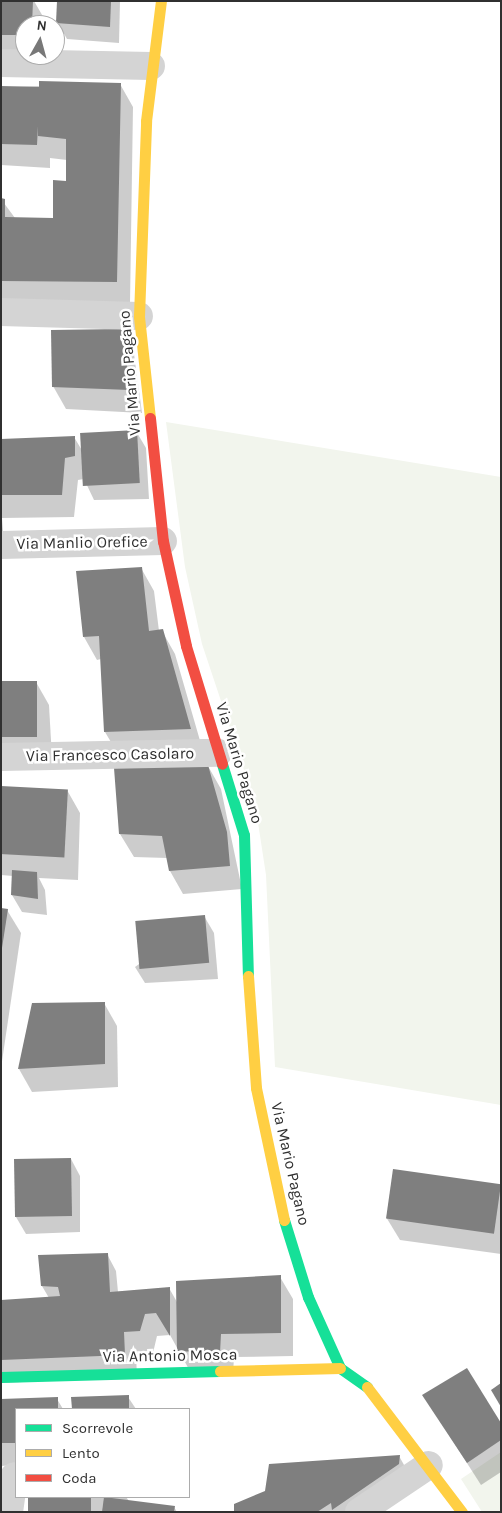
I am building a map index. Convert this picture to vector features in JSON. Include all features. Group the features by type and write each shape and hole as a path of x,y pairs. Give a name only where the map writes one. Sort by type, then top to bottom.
{"street":[{"name":"Via Mario Pagano","path":"161,1 151,66 139,316 163,541 186,646 244,835 249,993 260,1107 280,1205 305,1288 340,1368"},
{"path":"1,63 151,66"},
{"path":"1,312 139,316"},
{"name":"Via Manlio Orefice","path":"1,545 163,541"},
{"name":"Via Francesco Casolaro","path":"1,757 218,753"},
{"path":"340,1368 368,1388 429,1465 462,1512"},
{"name":"Via Antonio Mosca","path":"1,1377 340,1368"},
{"path":"359,1512 429,1465"},
{"path":"9,1512 14,1476"}],"shaded area":[{"path":"166,422 501,477 501,1105 275,1067 266,875 255,803 202,644 185,567"},
{"path":"501,1452 501,1512 482,1512 461,1479"}],"building":[{"path":"1,1 33,1 32,15 15,15 15,35 1,35"},
{"path":"57,1 111,1 110,27 65,24 65,15 56,15"},
{"path":"39,81 121,83 117,282 1,281 1,198 5,199 5,217 53,218 53,180 66,181 66,139 38,136 38,126 37,145 1,144 1,86 39,87"},
{"path":"122,329 130,390 52,387 51,330"},
{"path":"137,430 140,483 83,486 80,433"},
{"path":"75,436 75,456 65,458 62,495 1,495 1,439"},
{"path":"142,567 149,631 163,629 191,729 104,732 99,636 83,637 76,571"},
{"path":"1,681 37,681 37,737 1,737"},
{"path":"208,765 227,832 230,866 169,871 162,836 119,834 114,768"},
{"path":"1,786 68,790 64,857 1,854"},
{"path":"12,870 37,872 38,899 11,895"},
{"path":"1,908 8,909 2,948 1,948"},
{"path":"205,915 209,963 139,969 135,921"},
{"path":"105,1002 105,1064 18,1069 32,1003"},
{"path":"71,1158 72,1216 15,1217 14,1159"},
{"path":"393,1169 501,1184 494,1234 386,1219"},
{"path":"108,1253 110,1292 170,1287 170,1336 156,1313 145,1314 140,1331 124,1332 125,1355 1,1360 1,1300 60,1296 58,1287 41,1286 38,1255"},
{"path":"281,1275 281,1333 221,1334 220,1353 177,1351 176,1281"},
{"path":"467,1368 501,1423 501,1440 467,1463 422,1395"},
{"path":"501,1383 501,1407 491,1390"},
{"path":"129,1395 129,1408 72,1408 71,1397"},
{"path":"58,1397 58,1408 15,1408 15,1443 1,1443 1,1399"},
{"path":"400,1455 399,1464 332,1510 331,1503 317,1512 234,1512 234,1504 265,1491 269,1464"},
{"path":"28,1498 91,1498 91,1512 28,1512"},
{"path":"104,1498 175,1506 174,1512 102,1512"}],"traffic: fast":[{"path":"222,764 244,835 248,976"},
{"path":"284,1220 308,1297 340,1368 367,1387"},
{"path":"1,1377 220,1371"}],"traffic: slow":[{"path":"150,418 139,316 146,121 161,1"},
{"path":"248,976 256,1088 284,1220"},
{"path":"220,1371 340,1368"},
{"path":"367,1387 462,1512"}],"traffic: jam":[{"path":"150,418 163,541 186,646 222,764"}]}
